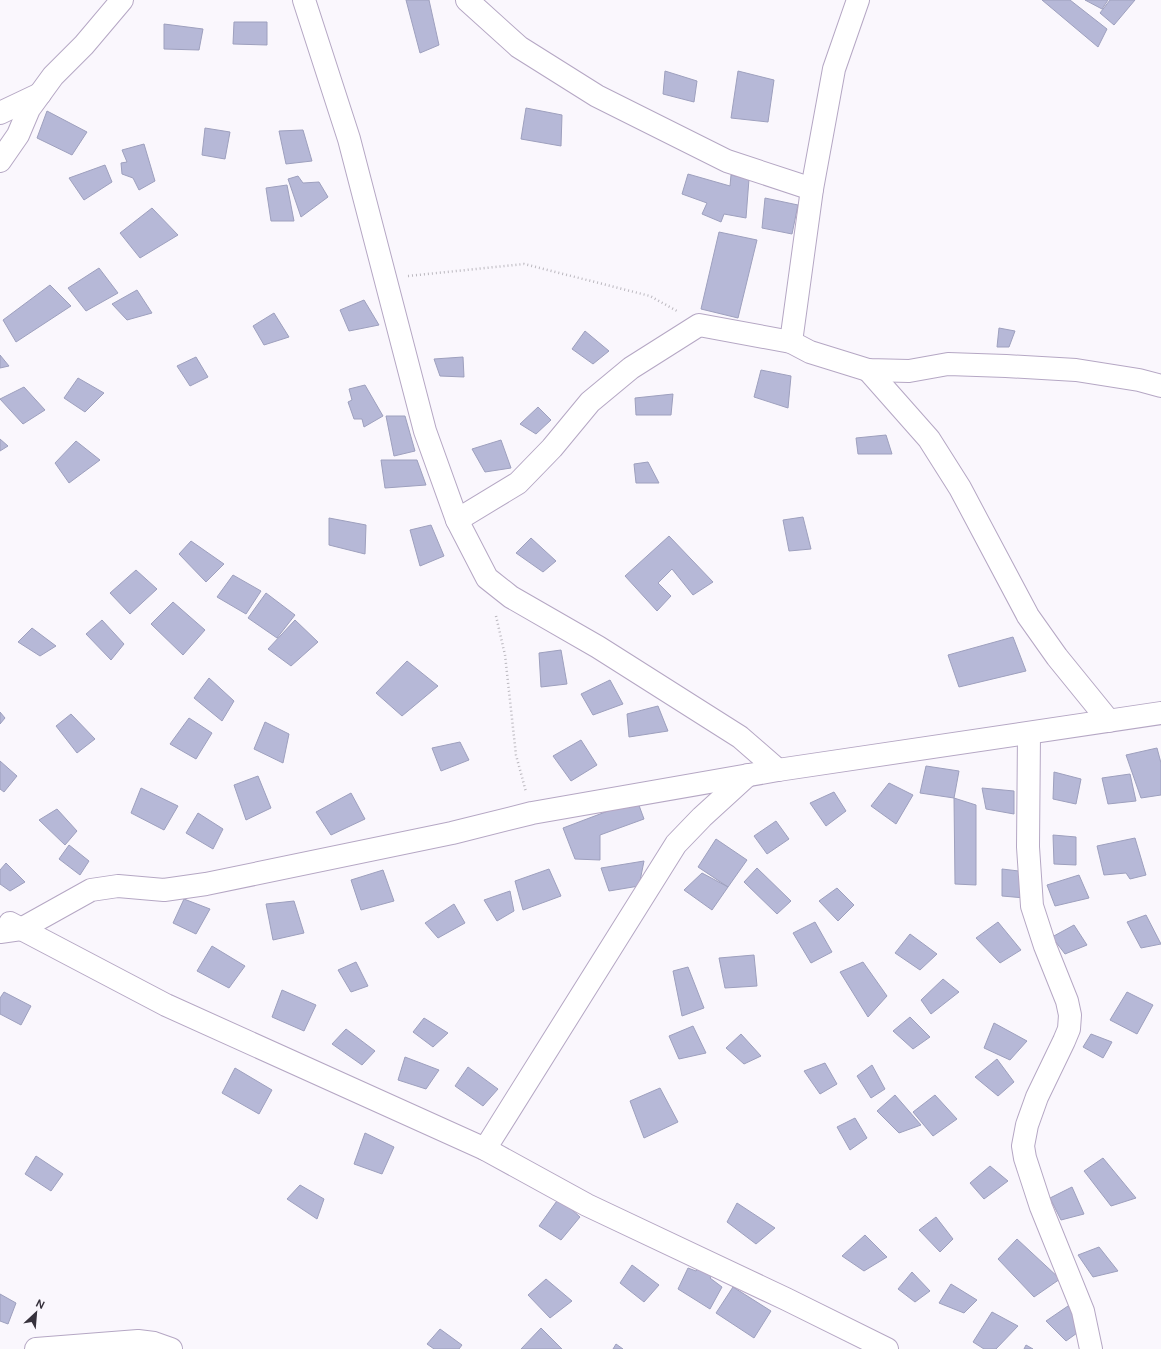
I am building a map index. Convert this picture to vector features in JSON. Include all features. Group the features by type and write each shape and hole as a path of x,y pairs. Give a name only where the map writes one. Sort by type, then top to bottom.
{"street":[{"path":"0,161 18,135 29,109 53,76 84,45 122,0"},
{"path":"304,0 349,140 426,432 457,520 487,578 511,598 598,647 740,737 778,770"},
{"path":"467,0 519,47 598,96 727,161 812,189"},
{"path":"791,342 812,189 834,69 858,0"},
{"path":"0,113 41,94"},
{"path":"457,520 518,483 552,448 590,402 630,368 699,325 791,342 816,354 868,370 909,371 948,364 1061,369 1139,380 1161,386"},
{"path":"868,370 929,439 960,488 1028,616 1057,657 1109,722"},
{"path":"11,931 91,890 118,886 164,890 206,884 452,833 532,813 778,770 1161,714"},
{"path":"1029,734 1028,847 1032,906 1045,946 1067,1001 1070,1015 1064,1041 1036,1097 1027,1125 1023,1146 1025,1158 1041,1207 1083,1311 1091,1349"},
{"path":"485,1149 676,844 702,817 748,775"},
{"path":"0,918 11,931 166,1005 485,1149 587,1205 786,1299 887,1349"},
{"path":"36,1349 138,1341 154,1343 171,1349"}],"path":[{"path":"385,278 524,264 650,296 699,325"},
{"path":"487,578 505,655 516,755 532,813"}],"building":[{"path":"406,0 429,0 439,45 420,53"},
{"path":"1042,0 1070,0 1107,29 1098,47"},
{"path":"1085,0 1108,0 1102,9"},
{"path":"1110,0 1135,0 1114,25 1100,13"},
{"path":"234,22 267,22 267,45 233,44"},
{"path":"164,24 203,29 199,50 164,49"},
{"path":"665,71 697,81 694,102 663,94"},
{"path":"738,71 774,80 768,122 731,118"},
{"path":"526,108 562,115 561,146 521,139"},
{"path":"47,111 87,132 72,155 37,138"},
{"path":"205,128 230,132 225,159 202,155"},
{"path":"303,130 312,161 286,164 279,131"},
{"path":"144,144 155,181 139,190 133,178 122,174 121,163 127,162 122,150"},
{"path":"105,165 112,182 84,200 69,178"},
{"path":"688,174 730,186 731,175 749,179 746,218 724,214 721,222 702,214 707,203 682,194"},
{"path":"298,176 303,183 319,182 328,197 301,217 288,179"},
{"path":"287,185 294,221 271,221 266,188"},
{"path":"765,198 798,205 792,234 762,228"},
{"path":"152,208 178,235 140,258 120,233"},
{"path":"719,232 757,240 738,318 701,309"},
{"path":"99,268 118,293 86,311 68,288"},
{"path":"50,285 71,306 16,342 3,320"},
{"path":"137,290 152,313 127,320 112,304"},
{"path":"364,300 379,325 349,331 340,310"},
{"path":"274,313 289,337 264,345 253,326"},
{"path":"999,328 1015,331 1009,347 997,347"},
{"path":"585,331 609,351 593,364 572,349"},
{"path":"0,355 9,366 0,368"},
{"path":"196,357 208,377 190,386 177,366"},
{"path":"463,357 464,377 440,376 434,359"},
{"path":"761,370 791,376 788,408 754,397"},
{"path":"78,378 104,393 85,412 64,398"},
{"path":"365,385 383,416 364,427 362,419 354,419 348,402 352,400 349,389"},
{"path":"24,387 45,410 23,424 0,399"},
{"path":"673,394 671,415 636,415 635,398"},
{"path":"538,407 551,420 536,434 520,424"},
{"path":"386,416 405,416 415,451 394,456"},
{"path":"886,435 892,454 858,454 856,438"},
{"path":"0,439 8,446 0,451"},
{"path":"501,440 511,468 485,472 472,449"},
{"path":"76,441 100,460 69,483 55,463"},
{"path":"381,460 417,460 426,485 385,488"},
{"path":"648,462 659,483 636,483 634,464"},
{"path":"803,517 811,549 789,551 783,520"},
{"path":"329,518 366,525 365,554 329,545"},
{"path":"431,525 444,556 420,566 410,530"},
{"path":"669,536 713,582 693,595 672,569 658,583 671,596 657,611 625,576"},
{"path":"531,538 556,561 543,572 516,553"},
{"path":"191,541 224,564 206,582 179,554"},
{"path":"136,570 157,589 130,614 110,593"},
{"path":"233,575 261,591 246,614 217,597"},
{"path":"266,593 295,615 277,638 248,618"},
{"path":"173,602 205,630 183,655 151,624"},
{"path":"102,620 124,644 111,660 86,634"},
{"path":"295,620 318,642 291,666 268,649"},
{"path":"32,628 56,646 40,656 18,642"},
{"path":"1013,637 1026,671 959,687 948,655"},
{"path":"561,650 567,684 541,687 539,653"},
{"path":"407,661 438,686 402,716 376,693"},
{"path":"209,678 234,701 222,721 194,698"},
{"path":"610,680 623,704 593,715 581,694"},
{"path":"658,706 668,731 629,737 627,714"},
{"path":"0,712 5,718 0,724"},
{"path":"71,714 95,739 77,753 56,726"},
{"path":"189,718 212,733 196,759 170,744"},
{"path":"265,722 289,734 283,763 254,749"},
{"path":"581,740 597,765 571,781 553,756"},
{"path":"460,742 469,760 441,771 432,748"},
{"path":"1157,748 1161,763 1161,795 1141,798 1126,755"},
{"path":"0,761 17,776 4,792 0,789"},
{"path":"926,766 959,771 954,798 920,793"},
{"path":"1054,772 1081,779 1076,804 1053,799"},
{"path":"1130,774 1136,801 1108,804 1102,778"},
{"path":"258,776 271,808 246,820 234,785"},
{"path":"889,783 913,795 896,824 871,806"},
{"path":"141,788 178,806 164,830 131,813"},
{"path":"982,788 1014,791 1014,814 986,809"},
{"path":"834,792 846,811 826,826 810,803"},
{"path":"351,793 365,819 331,835 316,812"},
{"path":"954,798 976,805 976,885 955,884"},
{"path":"637,800 644,819 600,835 600,860 575,859 563,828"},
{"path":"57,809 77,831 65,845 39,820"},
{"path":"198,813 223,829 213,849 186,833"},
{"path":"776,821 789,839 767,854 754,836"},
{"path":"1053,835 1076,837 1076,865 1054,864"},
{"path":"1135,838 1146,875 1130,879 1126,873 1104,875 1097,846"},
{"path":"716,839 747,860 728,887 698,867"},
{"path":"69,845 89,861 80,875 59,859"},
{"path":"644,861 639,886 609,891 601,868"},
{"path":"6,863 25,882 10,891 0,884 0,870"},
{"path":"757,868 791,901 777,914 744,882"},
{"path":"549,869 561,896 523,910 515,881"},
{"path":"1002,869 1027,872 1025,898 1002,896"},
{"path":"383,870 394,901 361,910 351,880"},
{"path":"702,873 728,887 712,910 684,890"},
{"path":"1079,875 1089,898 1055,906 1047,885"},
{"path":"837,888 854,905 838,921 819,901"},
{"path":"510,891 514,911 497,921 484,900"},
{"path":"184,899 210,909 196,934 173,923"},
{"path":"294,901 304,933 273,940 266,904"},
{"path":"454,904 465,923 438,938 425,923"},
{"path":"1146,915 1161,944 1141,948 1127,922"},
{"path":"815,922 832,952 811,963 793,933"},
{"path":"998,922 1021,950 1000,963 976,938"},
{"path":"1074,925 1087,945 1065,954 1052,937"},
{"path":"910,934 937,954 920,970 895,953"},
{"path":"212,946 245,966 229,988 197,971"},
{"path":"754,955 757,986 725,988 719,958"},
{"path":"356,962 368,986 351,992 338,970"},
{"path":"863,962 887,996 868,1017 840,972"},
{"path":"688,967 704,1008 682,1016 673,971"},
{"path":"943,979 959,992 931,1014 921,1000"},
{"path":"282,990 316,1005 304,1031 272,1017"},
{"path":"4,992 31,1006 21,1025 0,1014 0,998"},
{"path":"1127,992 1153,1005 1137,1034 1110,1020"},
{"path":"910,1017 930,1037 913,1049 893,1031"},
{"path":"424,1018 448,1033 433,1047 413,1032"},
{"path":"994,1023 1027,1041 1010,1060 984,1048"},
{"path":"693,1026 706,1053 679,1059 669,1036"},
{"path":"346,1029 375,1051 362,1065 332,1044"},
{"path":"741,1034 761,1056 744,1064 726,1048"},
{"path":"1091,1034 1112,1042 1103,1058 1083,1047"},
{"path":"405,1057 439,1070 426,1089 398,1080"},
{"path":"997,1059 1014,1082 998,1096 975,1077"},
{"path":"825,1063 837,1084 820,1094 804,1071"},
{"path":"872,1065 885,1089 871,1098 857,1076"},
{"path":"468,1067 498,1089 483,1106 455,1086"},
{"path":"235,1068 272,1090 259,1114 222,1093"},
{"path":"660,1088 678,1122 644,1138 630,1101"},
{"path":"895,1095 921,1125 899,1133 877,1111"},
{"path":"935,1095 957,1119 933,1136 913,1112"},
{"path":"855,1118 867,1138 850,1150 837,1127"},
{"path":"365,1133 394,1147 382,1174 354,1164"},
{"path":"36,1156 63,1174 51,1191 25,1174"},
{"path":"1103,1158 1136,1198 1111,1206 1084,1171"},
{"path":"990,1166 1008,1181 984,1199 970,1183"},
{"path":"300,1185 324,1199 317,1219 287,1199"},
{"path":"1072,1187 1084,1214 1061,1220 1050,1198"},
{"path":"559,1198 580,1217 561,1240 539,1226"},
{"path":"737,1203 775,1228 756,1244 727,1222"},
{"path":"936,1217 953,1239 940,1252 919,1230"},
{"path":"865,1235 887,1257 864,1271 842,1256"},
{"path":"1017,1239 1060,1279 1034,1297 998,1259"},
{"path":"1099,1247 1118,1271 1093,1277 1078,1255"},
{"path":"702,1263 714,1272 710,1278 722,1287 710,1309 678,1289 688,1268 696,1271"},
{"path":"632,1265 659,1285 644,1302 620,1283"},
{"path":"912,1272 930,1291 915,1302 898,1289"},
{"path":"546,1279 572,1301 550,1318 528,1295"},
{"path":"951,1284 977,1300 964,1313 939,1303"},
{"path":"733,1287 771,1311 754,1338 716,1313"},
{"path":"0,1294 16,1303 8,1324 0,1321"},
{"path":"1068,1306 1084,1328 1066,1341 1046,1321"},
{"path":"992,1312 1018,1326 996,1349 984,1349 973,1342"},
{"path":"541,1328 562,1349 521,1349"},
{"path":"440,1329 462,1345 459,1349 434,1349 427,1344"},
{"path":"616,1344 623,1349 613,1349"},
{"path":"1026,1345 1033,1349 1024,1349"}]}
